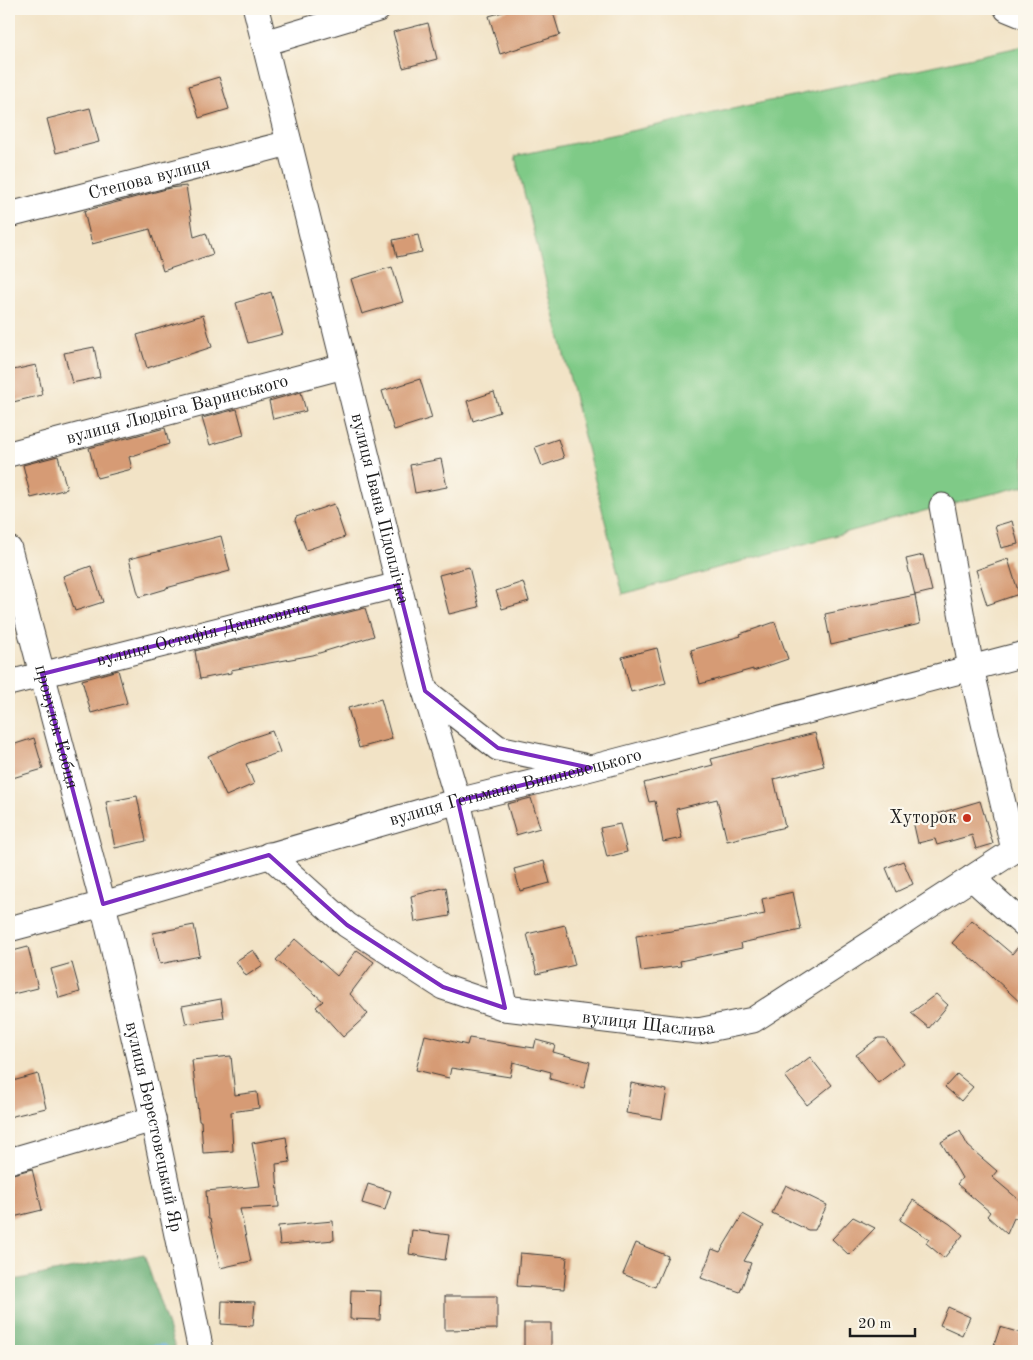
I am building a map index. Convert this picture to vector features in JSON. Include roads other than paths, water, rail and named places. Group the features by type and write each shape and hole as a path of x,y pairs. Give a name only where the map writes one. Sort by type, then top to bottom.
{"street":[{"name":"вулиця Івана Підоплічка","path":"256,9 425,691 458,801 505,1008"},
{"path":"264,43 378,9"},
{"path":"1007,9 1024,16"},
{"name":"Степова вулиця","path":"9,215 289,143"},
{"name":"вулиця Людвіга Варинського","path":"9,454 344,366"},
{"path":"942,506 971,668 1019,847"},
{"name":"провулок Кобця","path":"9,549 103,904"},
{"name":"вулиця Остафія Дашкевича","path":"9,683 398,585"},
{"name":"вулиця Гетьмана Вишневецького","path":"9,929 103,904 458,801 1024,654"},
{"path":"425,691 498,748 590,768"},
{"name":"вулиця Щаслива","path":"269,855 347,925 442,987 505,1008 698,1031 753,1020 1019,847"},
{"path":"972,878 1024,925"},
{"name":"вулиця Берестовецький Яр","path":"103,904 153,1118 201,1351"},
{"path":"9,1161 153,1118"}],"waterway":[{"path":"117,1351 163,1347 168,1351"}],"place":[{"name":"Хуторок","path":"967,818"}]}
